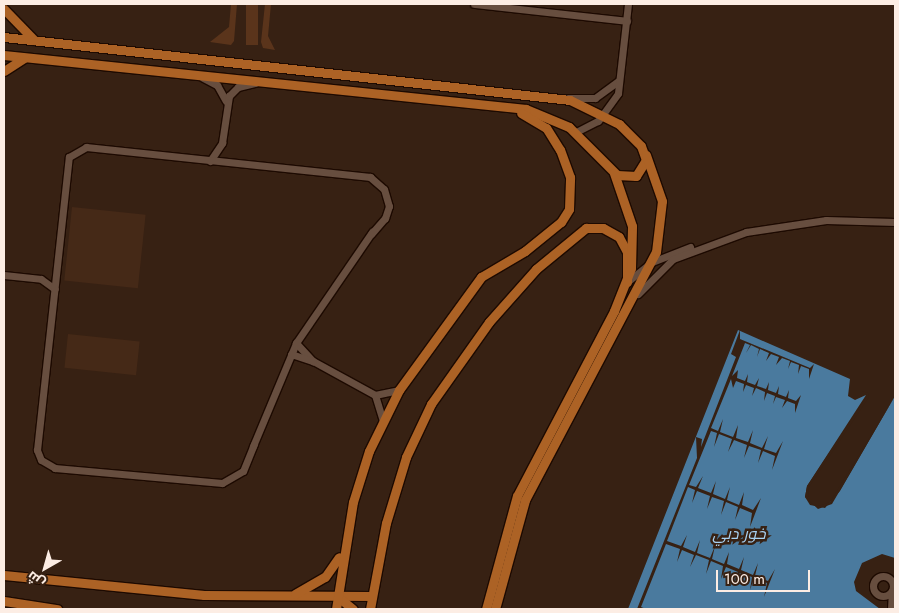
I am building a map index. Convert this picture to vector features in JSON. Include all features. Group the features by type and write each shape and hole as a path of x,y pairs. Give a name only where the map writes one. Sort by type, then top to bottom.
{"main road":[{"path":"4,9 19,29 37,41"},
{"path":"4,38 557,98 604,113 630,133 646,154 658,182 663,210 652,262 525,500 495,609"},
{"path":"4,55 507,107 541,113 576,132 612,170 623,177 636,176 645,166 646,154"},
{"path":"4,70 24,58"},
{"path":"336,609 343,548 360,476 383,421 400,390 481,277 525,252 561,222 569,208 570,177 554,138 536,119 507,107"},
{"path":"486,609 517,496 627,282 634,254 632,226 612,170"},
{"path":"370,609 391,504 418,430 446,380 498,310 571,237 594,226 612,231 624,244 627,282"},
{"path":"290,596 326,577 343,548"},
{"path":"4,575 99,588 290,596 372,596"},
{"path":"337,596 353,609"},
{"path":"4,601 57,609"}],"street":[{"path":"474,4 627,20"},
{"path":"576,132 604,113 618,93 628,4"},
{"path":"175,73 212,81 226,101 222,143 224,162"},
{"path":"557,98 595,98 611,90 621,76"},
{"path":"226,101 243,85 275,83"},
{"path":"210,161 222,143"},
{"path":"94,149 210,161 370,177 387,194 388,212 296,343 254,444 238,471 210,482 62,468 41,460 40,441 67,174 75,156 94,149"},
{"path":"627,282 652,262 707,244 806,221 895,222"},
{"path":"632,302 664,264 707,244"},
{"path":"4,275 38,278 56,277"},
{"path":"38,278 55,290"},
{"path":"296,343 313,361"},
{"path":"291,354 313,361 375,395 400,390"},
{"path":"375,395 383,421"},
{"path":"879,577 891,579 891,608 882,595 874,588 879,577"},
{"path":"882,595 892,591"}],"shaded area":[{"path":"231,4 237,4 234,41 231,45 210,42 229,27"},
{"path":"246,4 258,4 258,45 246,45"},
{"path":"265,4 271,4 268,36 275,50 263,48 261,42"},
{"path":"72,207 146,215 138,288 64,281"},
{"path":"68,334 140,342 136,375 64,368"}],"water":[{"name":"خور دبي","path":"738,330 850,379 848,396 855,400 866,395 807,486 805,497 810,505 825,508 840,491 895,396 895,558 882,554 862,563 854,582 856,591 880,609 628,609"}],"pier":[{"path":"740,330 740,339 810,368 814,364 809,379 809,369 801,366 798,374 799,365 791,362 788,369 790,361 782,358 776,365 779,357 771,354 766,361 769,353 760,349 757,357 759,349 751,345 746,353 750,345 745,343 732,376 738,370 737,378 745,381 748,374 747,382 755,385 759,378 757,386 766,389 769,382 768,390 776,393 779,386 778,394 786,397 789,390 788,398 796,401 801,395 795,413 795,404 787,401 782,408 785,400 776,397 773,404 775,396 767,393 764,401 765,392 756,388 752,396 754,388 746,385 743,392 744,384 736,381 733,388 731,379 711,428 718,431 723,419 720,432 733,437 738,425 736,438 748,442 753,430 750,443 762,448 768,436 764,449 776,453 783,441 772,470 775,456 763,451 758,463 761,450 749,446 744,458 747,445 734,440 728,452 732,439 719,434 714,447 717,433 711,431 689,485 696,487 703,476 698,488 711,493 716,481 713,494 725,499 730,487 727,500 739,505 744,492 742,505 753,510 761,498 750,527 752,513 740,508 735,520 738,507 726,502 721,515 724,501 712,497 707,509 710,496 697,491 692,503 695,490 688,487 667,541 681,546 687,535 683,547 695,552 700,540 697,553 710,558 715,546 712,559 724,564 729,552 727,564 739,569 744,557 741,570 753,575 758,563 755,576 768,581 775,569 764,597 767,583 754,578 750,590 752,577 740,573 733,584 738,572 726,567 721,579 723,566 711,561 706,574 709,560 696,555 690,567 694,555 682,550 677,562 680,549 666,544 641,607 646,609 637,609 697,458 696,437 702,439 701,447 736,357 731,354"},
{"path":"862,391 868,393 869,397 809,487 808,496 818,506 830,502 895,396 832,504 818,509 805,497 807,486 867,396"}]}
